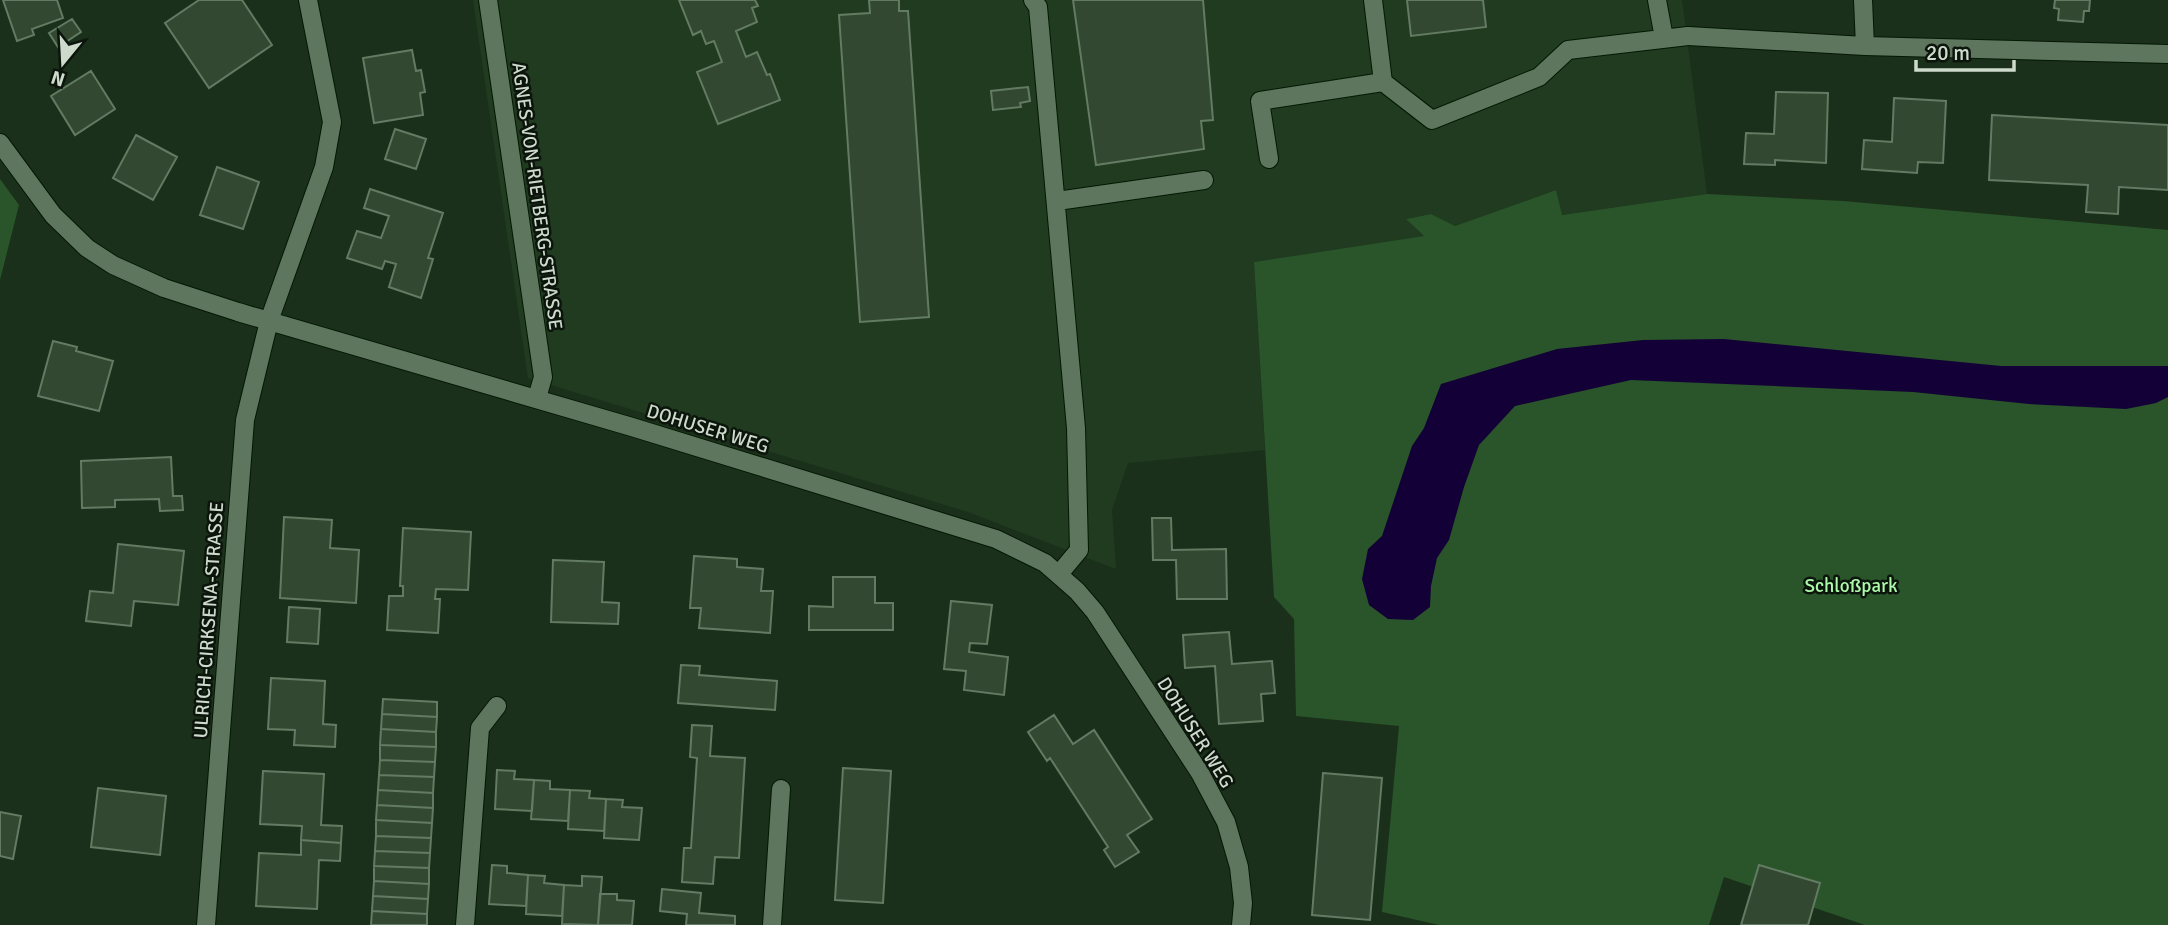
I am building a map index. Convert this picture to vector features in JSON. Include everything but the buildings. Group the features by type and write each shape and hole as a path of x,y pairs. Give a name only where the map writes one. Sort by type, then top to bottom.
{"street":[{"name":"ULRICH-CIRKSENA-STRASSE","path":"206,925 244,420 269,321 324,167 332,122 308,0"},
{"name":"AGNES-VON-RIETBERG-STRASSE","path":"488,0 544,377 537,398"},
{"path":"1032,0 1038,7 1076,428 1079,550 1059,574"},
{"path":"1373,0 1383,82 1432,120 1539,78 1568,50 1664,38 1688,36 1865,46 2168,54"},
{"path":"1657,0 1664,38"},
{"path":"1863,0 1865,46"},
{"path":"1269,159 1261,101 1383,82"},
{"name":"DOHUSER WEG","path":"0,143 53,215 87,248 113,265 164,288 537,398 996,539 1031,554 1059,574 1095,612 1200,773 1226,822 1239,867 1241,925"},
{"path":"1057,201 1204,180"},
{"path":"465,925 480,729 498,706"},
{"path":"772,925 781,789"}],"shaded area":[{"path":"473,0 1682,0 1707,194 1561,215 1556,190 1455,226 1431,214 1406,219 1425,236 1254,262 1265,450 1128,463 1112,510 1116,569 968,512 528,378"},
{"path":"1724,339 2001,366 2168,366 2168,397 2156,403 2126,409 2029,404 1913,392 1631,380 1515,406 1479,445 1449,540 1437,558 1430,607 1413,620 1388,619 1369,605 1362,579 1368,549 1382,536 1412,446 1424,428 1441,384 1557,349 1643,340"}],"green space":[{"path":"0,179 19,205 0,280"},
{"name":"Schloßpark","path":"1556,190 1562,215 1707,194 1843,201 2168,230 2168,925 1865,925 1724,877 1709,925 1439,925 1382,912 1399,726 1296,716 1294,619 1274,597 1254,262 1424,236 1406,219 1431,214 1455,226"}]}
